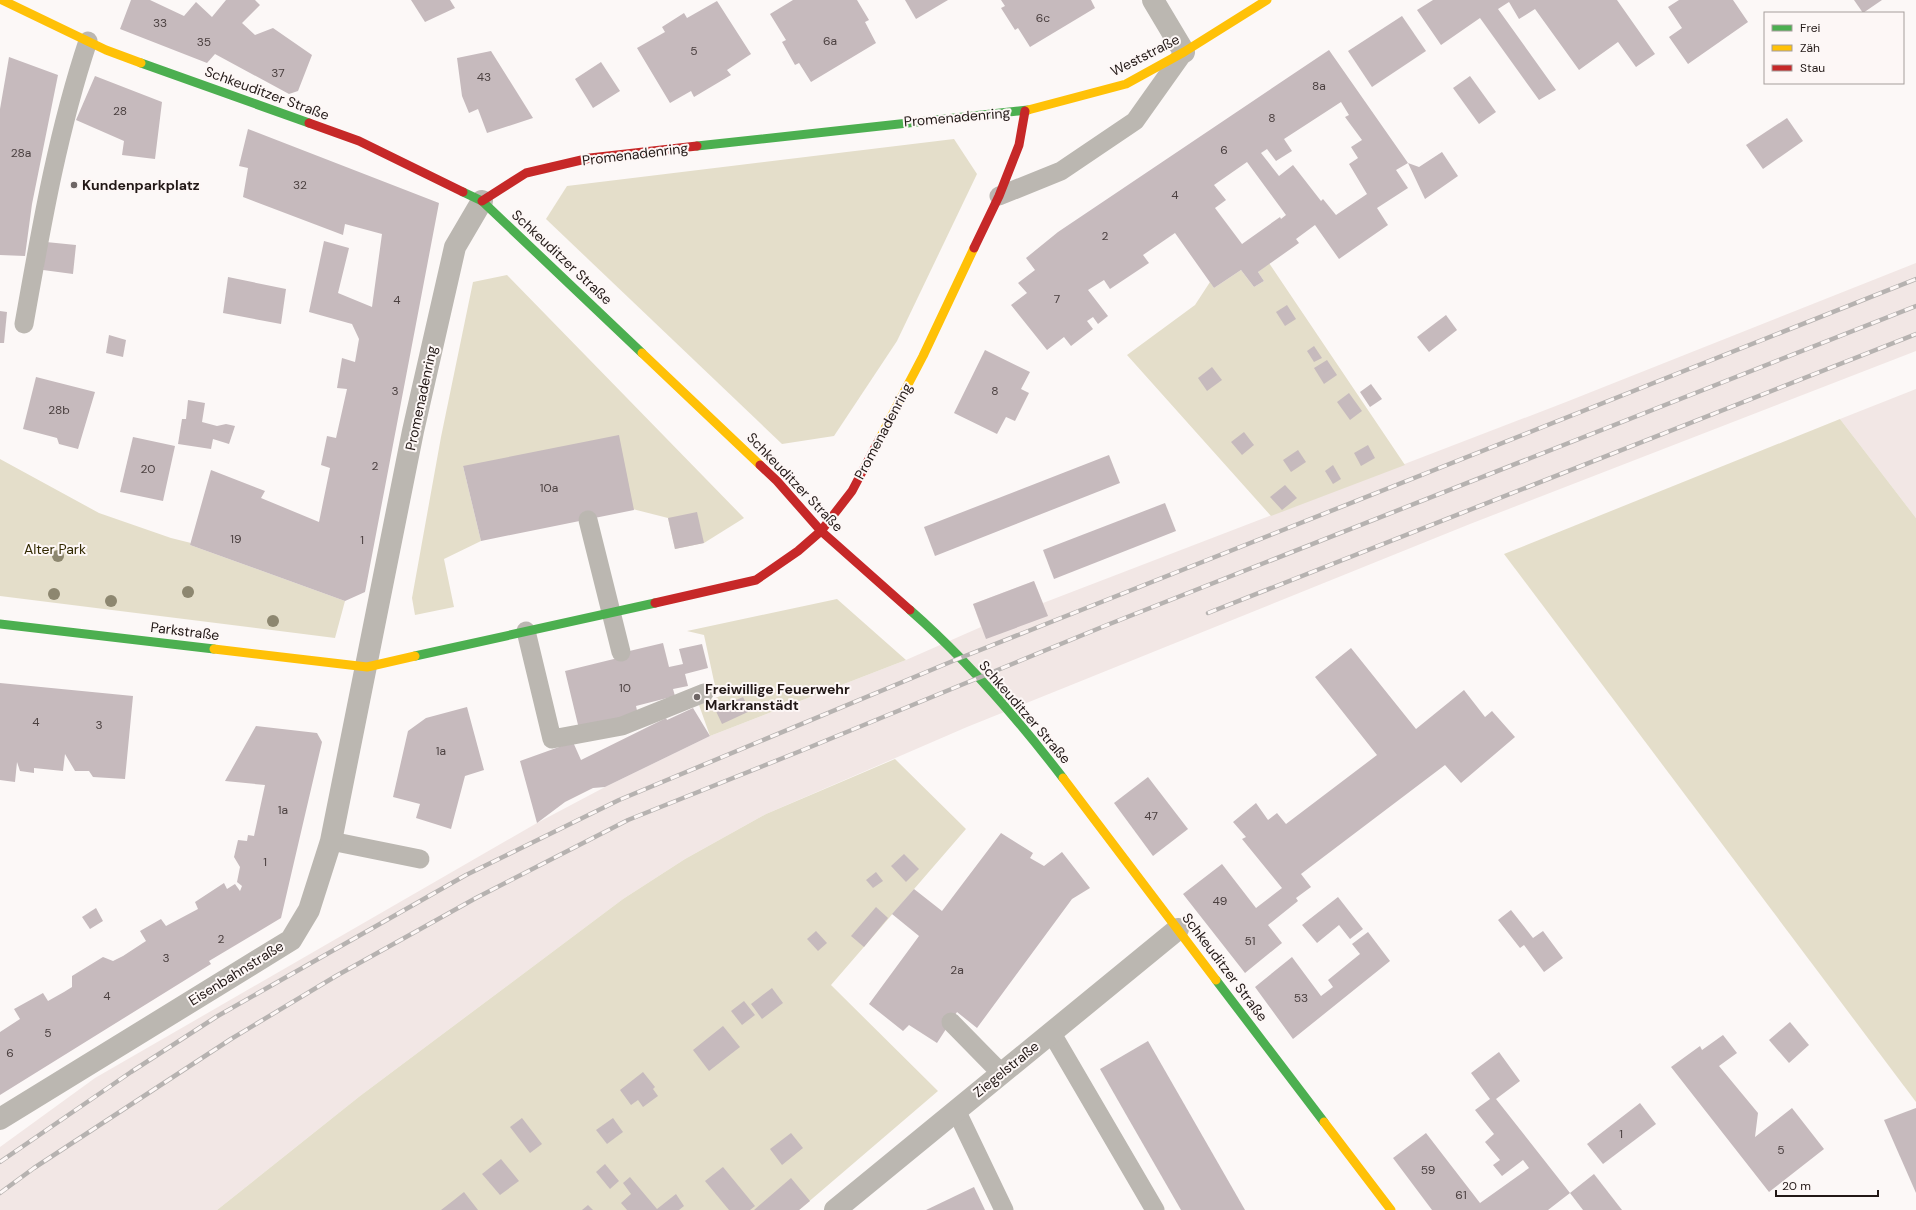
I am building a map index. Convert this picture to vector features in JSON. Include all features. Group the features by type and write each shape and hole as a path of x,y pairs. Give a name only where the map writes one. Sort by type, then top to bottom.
{"main road":[{"name":"Schkeuditzer Straße","path":"2,0 106,50 359,141 482,201 777,481 821,531 944,640 1023,728 1178,929 1391,1210"},
{"name":"Weststraße","path":"1025,111 1126,84 1184,52 1267,0"},
{"name":"Promenadenring","path":"367,667 756,580 798,551 821,531 852,491 923,356 999,196 1019,145 1025,111 888,124 590,158 526,173 482,201"},
{"name":"Parkstraße","path":"0,624 367,667"}],"street":[{"path":"1153,0 1184,52"},
{"name":"Promenadenring","path":"367,667 413,431 455,247 482,201"},
{"name":"Eisenbahnstraße","path":"0,1119 291,940 309,910 331,841 367,667"},
{"name":"Ziegelstraße","path":"835,1210 1178,929"}],"lane":[{"path":"24,324 50,180 71,93 88,41"},
{"path":"999,196 1061,171 1134,121 1184,52"},
{"path":"588,520 621,652"},
{"path":"526,631 552,739 622,726 704,694"},
{"path":"331,841 420,859"},
{"path":"952,1022 1001,1073"},
{"path":"1051,1032 1155,1210"},
{"path":"956,1110 1004,1210"}],"shaded area":[{"path":"1916,263 1916,351 1470,524 967,727 766,814 685,859 623,899 360,1096 217,1210 0,1210 0,1147 95,1078 537,823 605,787 710,736 906,660 981,627 973,604 1034,581 1043,603 1566,402"},
{"path":"1916,389 1916,518 1840,419"}],"green space":[{"path":"954,139 977,174 897,341 834,436 782,444 546,219 567,186"},
{"path":"1269,263 1405,465 1271,516 1127,355 1195,305 1210,282 1214,288 1241,270 1254,287 1264,281 1258,272"},
{"path":"507,275 744,518 704,543 675,549 668,518 463,466 481,541 444,559 454,607 415,615 412,598 441,437 473,282"},
{"path":"1840,419 1916,518 1916,1102 1504,554"},
{"name":"Alter Park","path":"0,459 99,513 171,538 191,543 190,545 345,601 335,638 0,596"},
{"path":"837,599 906,660 710,736 699,705 727,693 725,685 715,686 704,635 687,631"},
{"path":"895,759 966,829 831,985 938,1091 799,1210 217,1210 360,1096 623,899 685,859 766,814"}],"building":[{"path":"131,0 150,0 184,16 196,2 212,17 226,0 255,0 260,5 242,23 255,35 273,28 312,55 298,91 289,94 215,54 207,63 120,29"},
{"path":"411,0 450,0 455,8 425,22"},
{"path":"793,0 857,0 869,20 865,22 876,43 811,82 799,63 795,65 782,42 786,40 770,14"},
{"path":"905,0 948,0 916,19"},
{"path":"1001,0 1091,0 1095,8 1030,47 1018,28 1015,30 1001,8 1005,6"},
{"path":"1433,0 1617,0 1655,54 1636,67 1618,42 1579,70 1535,9 1519,19 1509,2 1498,9 1556,90 1539,100 1480,18 1441,45 1417,10"},
{"path":"1679,0 1733,0 1748,22 1688,64 1669,37 1682,28 1668,7"},
{"path":"1854,0 1882,0 1864,12 1862,12"},
{"path":"717,1 751,54 727,70 731,75 694,97 691,91 670,103 637,48 665,32 662,27 684,13 687,18"},
{"path":"1402,16 1426,51 1372,87 1348,51"},
{"path":"1329,50 1408,163 1396,170 1408,188 1377,208 1388,225 1339,259 1315,225 1296,239 1299,243 1258,272 1264,281 1254,287 1241,270 1214,288 1175,233 1143,255 1149,263 1110,289 1104,280 1088,290 1108,316 1098,324 1093,317 1087,321 1093,329 1071,346 1064,337 1047,350 1011,305 1027,293 1018,283 1035,270 1026,258 1058,232","holes":["1341,102 1349,115 1345,117 1362,140 1351,147 1358,158 1349,164 1367,194 1336,215 1323,199 1321,201 1293,165 1279,176 1261,153 1267,149 1276,161 1292,151 1284,139","1247,162 1286,215 1281,219 1280,217 1242,244 1215,208 1226,200 1214,185"]},
{"path":"491,51 533,118 487,133 478,109 469,113 462,96 457,58"},
{"path":"9,57 58,75 32,204 25,256 0,255 0,109"},
{"path":"601,62 620,91 593,108 575,79"},
{"path":"95,76 162,102 155,159 122,155 124,141 76,120"},
{"path":"1470,76 1496,112 1479,124 1453,88"},
{"path":"1787,118 1803,141 1763,169 1746,145"},
{"path":"248,129 439,203 365,592 345,601 190,545 211,470 265,491 261,498 319,522 330,468 321,465 327,436 336,438 347,389 337,388 342,358 355,362 359,339 352,324 309,312 324,241 349,248 338,293 372,307 382,234 345,224 343,235 243,197 248,168 239,166"},
{"path":"1442,152 1458,176 1425,199 1408,163 1419,167"},
{"path":"46,242 76,245 73,274 43,270"},
{"path":"228,277 286,289 281,324 223,313"},
{"path":"1287,305 1296,319 1285,326 1276,312"},
{"path":"0,311 7,312 4,343 0,343"},
{"path":"1446,315 1457,330 1429,352 1417,337"},
{"path":"109,335 126,340 123,357 106,353"},
{"path":"1314,346 1322,358 1314,362 1307,351"},
{"path":"985,350 1030,372 1021,389 1029,393 1015,421 1006,417 997,434 954,413"},
{"path":"1327,360 1337,375 1324,384 1314,368"},
{"path":"1212,367 1222,380 1207,391 1198,378"},
{"path":"36,377 95,392 78,449 59,444 57,438 23,429"},
{"path":"1371,384 1382,399 1370,407 1360,392"},
{"path":"1349,393 1362,411 1350,420 1337,402"},
{"path":"188,400 205,403 202,422 217,426 226,424 235,426 229,444 213,439 211,449 178,444 182,419 186,419"},
{"path":"1244,432 1254,445 1242,455 1231,442"},
{"path":"619,435 634,510 481,541 463,466"},
{"path":"133,437 175,446 163,501 120,492"},
{"path":"1368,445 1375,458 1361,466 1354,453"},
{"path":"1298,450 1306,462 1291,472 1283,460"},
{"path":"1109,455 1120,483 935,556 924,527"},
{"path":"1333,465 1341,479 1333,484 1325,471"},
{"path":"1285,485 1297,498 1282,510 1270,497"},
{"path":"1165,503 1176,531 1054,579 1043,550"},
{"path":"697,512 704,543 675,549 668,518"},
{"path":"1034,581 1048,616 986,639 973,604"},
{"path":"663,643 669,667 683,664 679,649 702,644 708,668 685,674 688,686 673,689 675,696 636,706 638,715 579,729 565,671 622,657 621,653"},
{"path":"1351,648 1416,729 1464,690 1485,717 1492,711 1515,737 1461,783 1445,765 1301,874 1311,887 1296,898 1298,901 1268,925 1282,943 1245,973 1183,894 1222,864 1256,908 1282,888 1242,839 1246,837 1233,822 1256,803 1268,820 1277,813 1286,824 1377,755 1315,677"},
{"path":"0,683 133,696 125,779 93,777 89,771 75,771 65,754 63,771 34,768 34,773 20,771 17,762 15,782 0,780"},
{"path":"743,697 750,711 722,724 715,709"},
{"path":"467,707 484,770 465,776 451,829 416,818 420,804 393,797 408,731 426,718"},
{"path":"693,708 710,736 605,787 593,788 565,802 537,823 520,761 573,742 581,760 666,718 667,720"},
{"path":"256,726 317,733 322,742 281,918 209,961 211,964 0,1095 0,1032 20,1019 14,1009 43,993 48,1001 64,992 72,987 72,976 103,957 113,961 123,956 146,941 140,931 161,919 166,926 198,909 195,902 224,883 227,889 235,884 240,891 242,886 237,882 240,867 234,857 238,840 247,841 248,835 254,836 265,785 225,781"},
{"path":"1148,777 1188,829 1153,856 1114,803"},
{"path":"1001,833 1033,853 1030,858 1044,866 1062,852 1090,888 1072,899 977,1028 957,1012 937,1043 909,1025 903,1031 869,1004 919,936 892,914 914,889 942,911"},
{"path":"904,854 919,869 906,882 891,866"},
{"path":"876,872 883,881 873,888 866,880"},
{"path":"1338,897 1363,929 1350,939 1339,925 1317,943 1302,925"},
{"path":"876,907 888,918 864,947 851,936"},
{"path":"96,908 103,921 90,929 82,917"},
{"path":"1511,910 1533,938 1543,931 1563,958 1544,972 1524,945 1520,948 1498,920"},
{"path":"816,931 827,943 818,951 807,939"},
{"path":"1368,932 1390,961 1293,1039 1255,987 1292,957 1321,996 1333,987 1328,980 1360,954 1352,944"},
{"path":"772,988 783,1003 762,1019 751,1004"},
{"path":"744,1001 755,1015 742,1025 731,1011"},
{"path":"1790,1022 1809,1045 1789,1063 1769,1040"},
{"path":"723,1026 740,1047 709,1071 693,1050"},
{"path":"1723,1035 1737,1053 1719,1066 1758,1113 1755,1137 1792,1108 1824,1149 1769,1192 1671,1067 1700,1046 1702,1050"},
{"path":"1148,1041 1245,1210 1181,1210 1128,1118 1100,1069"},
{"path":"1499,1052 1520,1081 1496,1099 1570,1193 1548,1210 1432,1210 1393,1158 1426,1133 1480,1203 1529,1168 1523,1160 1502,1176 1493,1165 1500,1160 1485,1142 1494,1134 1475,1110 1490,1099 1471,1073"},
{"path":"643,1072 655,1087 653,1089 658,1096 643,1107 638,1100 631,1105 620,1090"},
{"path":"1640,1103 1656,1124 1603,1164 1587,1144"},
{"path":"1916,1108 1916,1193 1884,1120"},
{"path":"522,1118 542,1144 530,1153 510,1127"},
{"path":"613,1118 623,1132 607,1144 596,1130"},
{"path":"791,1133 803,1148 782,1165 770,1149"},
{"path":"501,1159 519,1181 500,1195 482,1174"},
{"path":"605,1164 619,1181 610,1189 596,1172"},
{"path":"723,1167 755,1206 750,1210 729,1210 705,1181"},
{"path":"1594,1174 1622,1210 1583,1210 1570,1193"},
{"path":"630,1177 657,1209 676,1194 684,1206 679,1210 627,1210 621,1203 631,1194 623,1183"},
{"path":"791,1178 810,1201 799,1210 754,1210"},
{"path":"974,1187 985,1210 926,1210"},
{"path":"464,1192 478,1210 441,1210 454,1200"},
{"path":"588,1205 593,1210 582,1210"}],"railway":[{"path":"0,1162 131,1072 216,1017 466,875 619,800 960,658 1916,279"},
{"path":"0,1193 34,1168 231,1039 336,976 476,898 628,820 1107,625 1916,306"},
{"path":"1208,613 1916,334"}],"traffic: fast":[{"path":"141,63 309,123"},
{"path":"697,146 1028,110"},
{"path":"463,192 482,201 642,353"},
{"path":"415,656 655,603"},
{"path":"910,610 931,629 991,690 1028,733 1063,778"},
{"path":"0,624 214,649"},
{"path":"1216,980 1324,1122"}],"traffic: slow":[{"path":"2,0 106,50 141,63"},
{"path":"1028,110 1126,84 1184,52 1267,0"},
{"path":"880,438 923,356 974,248"},
{"path":"642,353 760,465"},
{"path":"214,649 367,667 415,656"},
{"path":"1063,778 1216,980"},
{"path":"1324,1122 1391,1210"}],"traffic: jam":[{"path":"974,248 999,196 1019,145 1025,111"},
{"path":"309,123 359,141 463,192"},
{"path":"482,201 526,173 590,158 697,146"},
{"path":"655,603 756,580 798,551 821,531 852,491 880,438"},
{"path":"760,465 777,481 821,531 910,610"}],"place":[{"name":"Kundenparkplatz","path":"74,185"},
{"name":"Freiwillige Feuerwehr Markranstädt","path":"697,697"}]}
